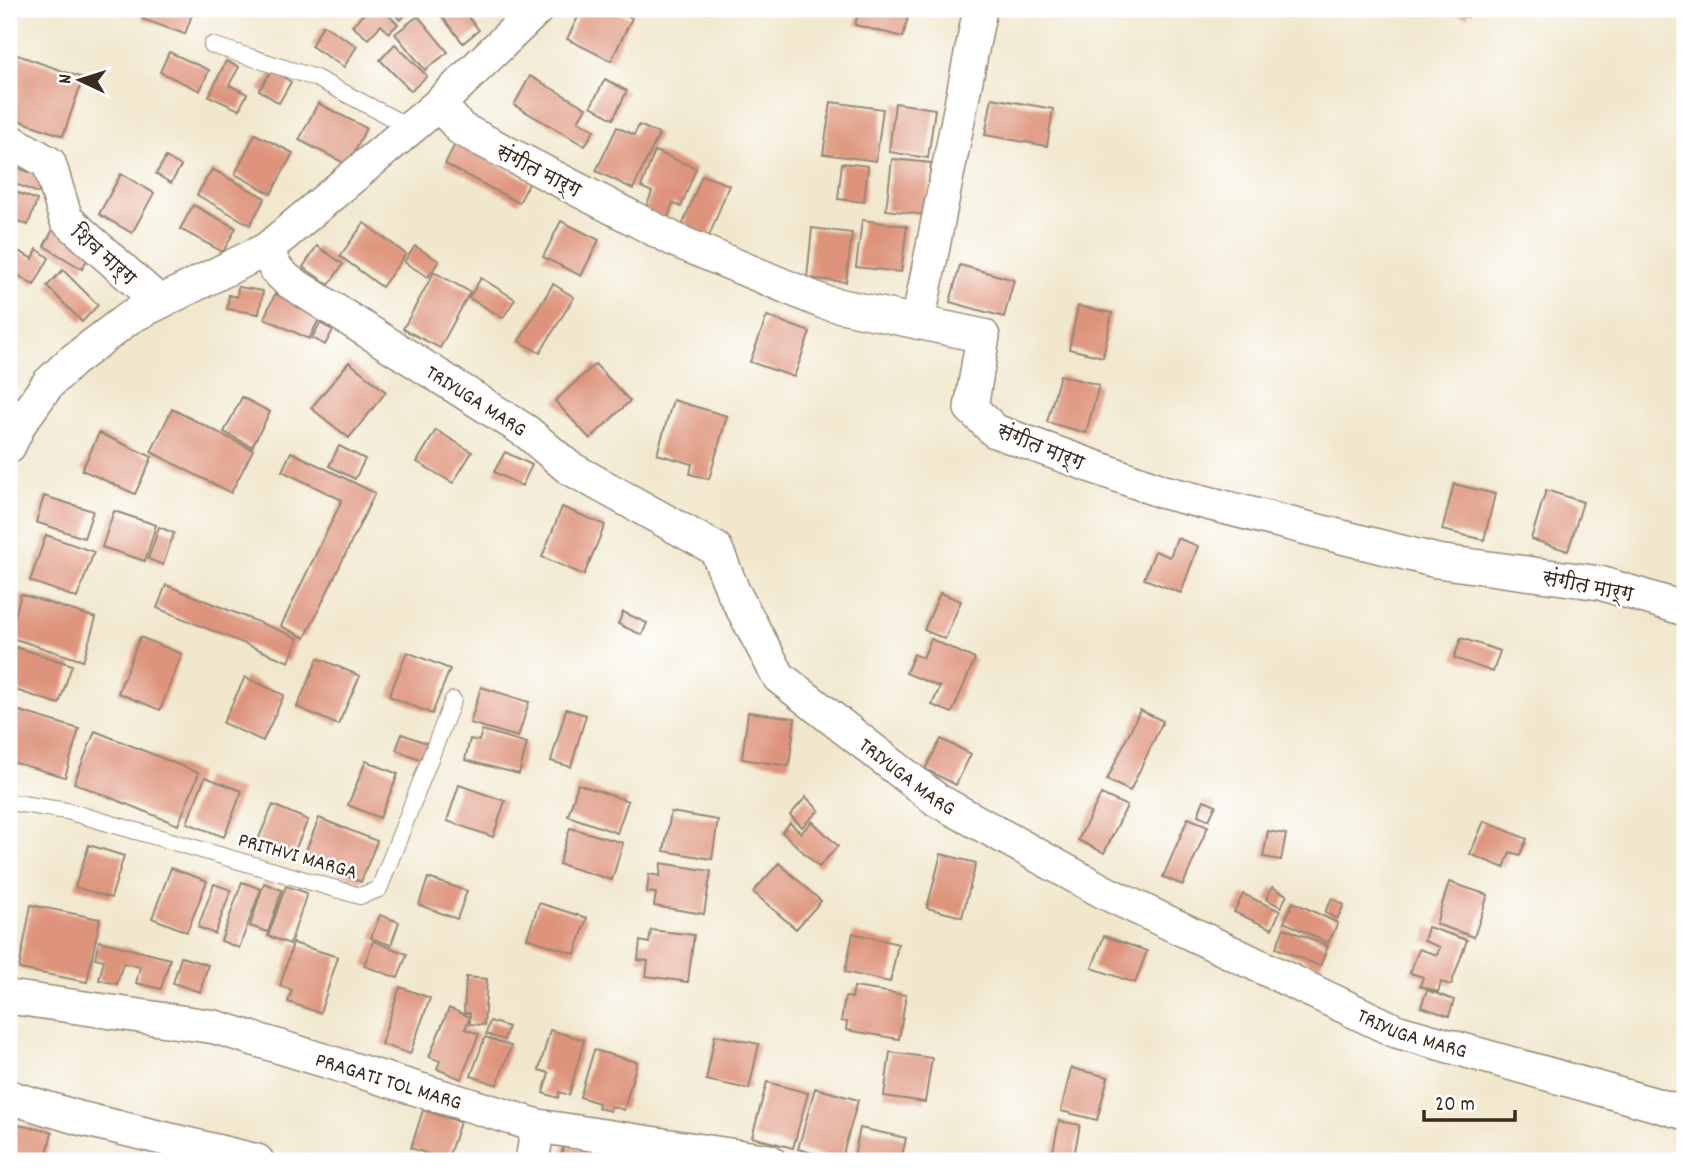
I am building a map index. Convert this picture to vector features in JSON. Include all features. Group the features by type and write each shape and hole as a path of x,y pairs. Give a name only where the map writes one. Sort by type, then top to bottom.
{"street":[{"path":"9,446 20,423 48,384 71,362 130,317 267,249 439,104 537,9"},
{"path":"918,322 980,9"},
{"name":"संगीत मार्ग","path":"439,104 460,129 677,242 823,302 983,336 971,408 995,431 1164,492 1437,561 1600,583 1685,609"},
{"name":"शिव मार्ग","path":"9,140 49,163 66,219 159,302"},
{"name":"TRIYUGA MARG","path":"267,249 275,268 287,280 527,432 568,467 716,549 733,591 779,677 937,800 1104,891 1396,1031 1684,1109"},
{"name":"PRAGATI TOL MARG","path":"9,996 215,1027 538,1126 769,1161"},
{"path":"9,1097 79,1118 257,1161"},
{"path":"532,1161 538,1126"}],"lane":[{"path":"212,46 316,78 411,128"},
{"name":"PRITHVI MARGA","path":"9,802 67,811 360,896 379,889 453,699"}],"building":[{"path":"146,9 194,9 185,34 142,19"},
{"path":"368,9 382,9 398,24 389,33 381,25 368,39 352,26"},
{"path":"390,9 412,9 400,20"},
{"path":"442,9 462,9 479,30 463,43 438,12"},
{"path":"582,9 613,9 632,18 611,61 567,39"},
{"path":"859,9 910,9 903,37 855,25"},
{"path":"1430,9 1469,9 1468,17"},
{"path":"418,16 448,52 425,70 395,34"},
{"path":"323,25 357,46 344,67 311,46"},
{"path":"395,44 427,76 411,91 380,60"},
{"path":"9,52 83,78 63,136 9,117"},
{"path":"169,52 209,70 200,91 160,72"},
{"path":"226,61 239,67 229,85 247,94 239,110 209,96"},
{"path":"272,70 291,82 279,103 259,90"},
{"path":"530,76 586,108 578,121 594,130 585,146 514,105"},
{"path":"605,79 627,91 613,119 591,106"},
{"path":"992,98 1053,109 1047,146 985,135"},
{"path":"831,102 883,109 876,161 823,154"},
{"path":"318,103 366,128 348,165 299,140"},
{"path":"895,103 935,109 928,158 889,152"},
{"path":"639,125 659,134 633,189 596,171 617,127 634,135"},
{"path":"255,134 293,153 271,194 235,174"},
{"path":"456,142 530,182 519,203 445,164"},
{"path":"655,151 696,168 681,207 673,203 667,219 645,210 652,192 641,187"},
{"path":"166,157 181,166 171,183 156,174"},
{"path":"892,159 931,163 925,215 886,210"},
{"path":"842,163 868,166 864,202 838,199"},
{"path":"19,168 44,178 38,193 13,183"},
{"path":"212,169 265,198 250,225 197,195"},
{"path":"121,174 154,193 132,233 99,214"},
{"path":"702,175 729,185 708,239 681,229"},
{"path":"9,189 37,200 28,225 9,218"},
{"path":"193,205 236,228 223,252 180,229"},
{"path":"862,220 907,226 901,272 856,267"},
{"path":"561,221 599,240 581,276 543,257"},
{"path":"364,223 406,254 382,287 340,256"},
{"path":"54,228 92,251 82,269 44,246"},
{"path":"812,228 852,233 846,282 807,278"},
{"path":"9,246 33,259 37,249 49,258 34,285 9,270"},
{"path":"317,246 343,264 329,285 303,267"},
{"path":"415,246 439,261 428,277 404,262"},
{"path":"960,265 1014,280 1004,317 950,302"},
{"path":"63,270 98,305 82,322 47,286"},
{"path":"434,272 470,292 440,348 403,329"},
{"path":"481,278 515,299 503,318 469,298"},
{"path":"553,284 574,297 540,353 519,341"},
{"path":"238,287 263,291 259,314 227,309 229,295 237,297"},
{"path":"275,294 321,315 309,339 264,318"},
{"path":"1078,306 1112,313 1103,357 1069,349"},
{"path":"767,316 810,332 794,377 750,362"},
{"path":"320,323 333,330 325,345 312,338"},
{"path":"349,362 386,392 349,438 311,408"},
{"path":"595,364 630,401 590,439 555,401"},
{"path":"1060,375 1099,385 1086,433 1047,422"},
{"path":"242,397 270,412 252,447 224,432"},
{"path":"673,400 727,416 709,479 690,474 692,464 657,454"},
{"path":"172,409 253,450 231,493 151,452"},
{"path":"436,430 472,452 453,483 417,462"},
{"path":"99,433 152,457 135,494 82,470"},
{"path":"339,446 365,459 355,479 329,466"},
{"path":"291,452 375,493 305,638 281,626 342,500 282,471"},
{"path":"505,452 532,465 522,486 494,472"},
{"path":"1454,484 1495,494 1484,540 1442,530"},
{"path":"1546,490 1583,502 1568,551 1531,539"},
{"path":"44,496 93,511 84,538 36,522"},
{"path":"562,507 605,525 584,575 542,557"},
{"path":"114,511 156,525 145,561 102,547"},
{"path":"159,527 174,533 163,565 148,559"},
{"path":"46,535 94,552 77,598 30,581"},
{"path":"1177,538 1198,546 1181,593 1144,579 1155,551 1170,557"},
{"path":"166,585 298,638 289,662 157,608"},
{"path":"940,593 961,601 945,639 924,630"},
{"path":"21,594 96,618 83,661 9,637"},
{"path":"623,612 647,623 642,635 618,624"},
{"path":"140,637 182,654 160,710 118,693"},
{"path":"1461,638 1500,651 1493,672 1454,658"},
{"path":"931,639 975,659 952,713 932,705 940,687 906,673 914,654 923,658"},
{"path":"9,645 72,665 59,704 9,688"},
{"path":"407,652 450,669 432,714 389,696"},
{"path":"318,658 360,676 338,725 297,707"},
{"path":"245,677 284,695 263,741 223,723"},
{"path":"481,687 529,702 518,737 470,723"},
{"path":"10,708 79,729 65,777 9,761"},
{"path":"566,709 586,715 571,767 551,761"},
{"path":"1140,710 1163,721 1130,791 1107,780"},
{"path":"748,712 795,718 789,766 742,759"},
{"path":"482,730 527,743 519,774 465,760 470,739 479,741"},
{"path":"95,731 199,773 178,825 74,783"},
{"path":"402,734 432,745 425,761 396,750"},
{"path":"941,739 971,754 956,785 925,769"},
{"path":"366,761 398,774 380,818 348,805"},
{"path":"205,777 242,791 224,837 187,823"},
{"path":"578,784 628,801 617,833 568,816"},
{"path":"459,785 505,801 493,837 447,821"},
{"path":"1101,794 1127,806 1104,853 1078,840"},
{"path":"806,797 819,810 802,827 790,815"},
{"path":"1204,800 1216,805 1209,820 1198,815"},
{"path":"273,805 308,820 292,857 257,842"},
{"path":"671,812 718,820 712,859 664,851"},
{"path":"319,818 377,841 361,882 303,858"},
{"path":"1188,818 1208,826 1183,885 1163,877"},
{"path":"812,821 838,846 819,867 782,832 790,823 801,833"},
{"path":"1484,821 1527,839 1520,855 1510,852 1504,868 1470,854"},
{"path":"570,828 623,843 612,880 559,864"},
{"path":"1268,831 1286,834 1281,860 1263,857"},
{"path":"89,845 124,856 111,898 75,887"},
{"path":"941,854 976,863 962,917 927,908"},
{"path":"661,863 711,871 704,914 654,906 656,893 647,892 649,874 660,876"},
{"path":"779,863 821,901 796,929 753,892"},
{"path":"171,868 207,881 187,932 152,918"},
{"path":"428,878 467,891 457,919 419,905"},
{"path":"242,882 261,889 239,948 221,941"},
{"path":"1449,882 1488,895 1474,937 1436,924"},
{"path":"264,883 282,890 268,932 250,926"},
{"path":"214,884 231,890 215,934 198,927"},
{"path":"286,886 307,893 290,944 268,936"},
{"path":"1272,887 1287,895 1281,907 1266,899"},
{"path":"1243,894 1280,911 1272,929 1234,912"},
{"path":"1332,898 1344,905 1337,919 1325,912"},
{"path":"1293,902 1338,923 1328,943 1284,922"},
{"path":"539,903 587,918 575,954 527,938"},
{"path":"31,905 100,919 87,982 19,969"},
{"path":"380,915 399,922 391,945 371,938"},
{"path":"1428,927 1467,940 1451,985 1441,982 1438,992 1420,986 1423,977 1410,973 1419,949 1437,955 1440,947 1424,941"},
{"path":"1284,928 1328,946 1320,966 1276,948"},
{"path":"651,930 694,935 688,982 646,976 648,961 638,960 640,941 649,943"},
{"path":"853,933 898,944 890,982 845,972"},
{"path":"1104,936 1147,951 1135,983 1092,968"},
{"path":"99,941 170,959 161,989 136,983 140,967 123,963 117,984 99,980 104,960 95,958"},
{"path":"373,941 407,954 398,978 364,966"},
{"path":"293,943 338,957 320,1013 288,1002 292,990 280,986"},
{"path":"181,957 208,965 200,992 173,983"},
{"path":"466,977 487,979 484,1025 470,1024 470,1013 464,1013"},
{"path":"400,987 430,998 410,1054 381,1044"},
{"path":"854,987 906,995 899,1039 846,1030 847,1022 841,1021 845,997 852,998"},
{"path":"1427,990 1454,1000 1449,1016 1421,1007"},
{"path":"449,1008 470,1017 465,1029 479,1034 461,1079 437,1069 440,1061 429,1057"},
{"path":"490,1021 508,1027 504,1040 486,1034"},
{"path":"550,1030 584,1040 569,1095 559,1092 558,1098 543,1093 549,1073 539,1070"},
{"path":"715,1035 759,1044 749,1089 706,1080"},
{"path":"485,1037 511,1046 497,1085 471,1076"},
{"path":"594,1050 637,1062 624,1110 611,1106 610,1111 598,1108 599,1103 580,1097"},
{"path":"890,1052 932,1058 925,1102 884,1096"},
{"path":"1071,1068 1108,1077 1097,1120 1061,1111"},
{"path":"767,1082 808,1093 793,1148 752,1137"},
{"path":"815,1088 858,1100 841,1161 798,1149"},
{"path":"423,1110 460,1122 447,1161 411,1148"},
{"path":"1059,1121 1080,1125 1073,1161 1051,1161"},
{"path":"9,1123 52,1132 46,1158 59,1161 9,1159"},
{"path":"860,1128 906,1138 901,1161 853,1161"},
{"path":"564,1144 598,1153 596,1161 560,1161"},
{"path":"615,1146 657,1154 655,1161 612,1161"}]}
